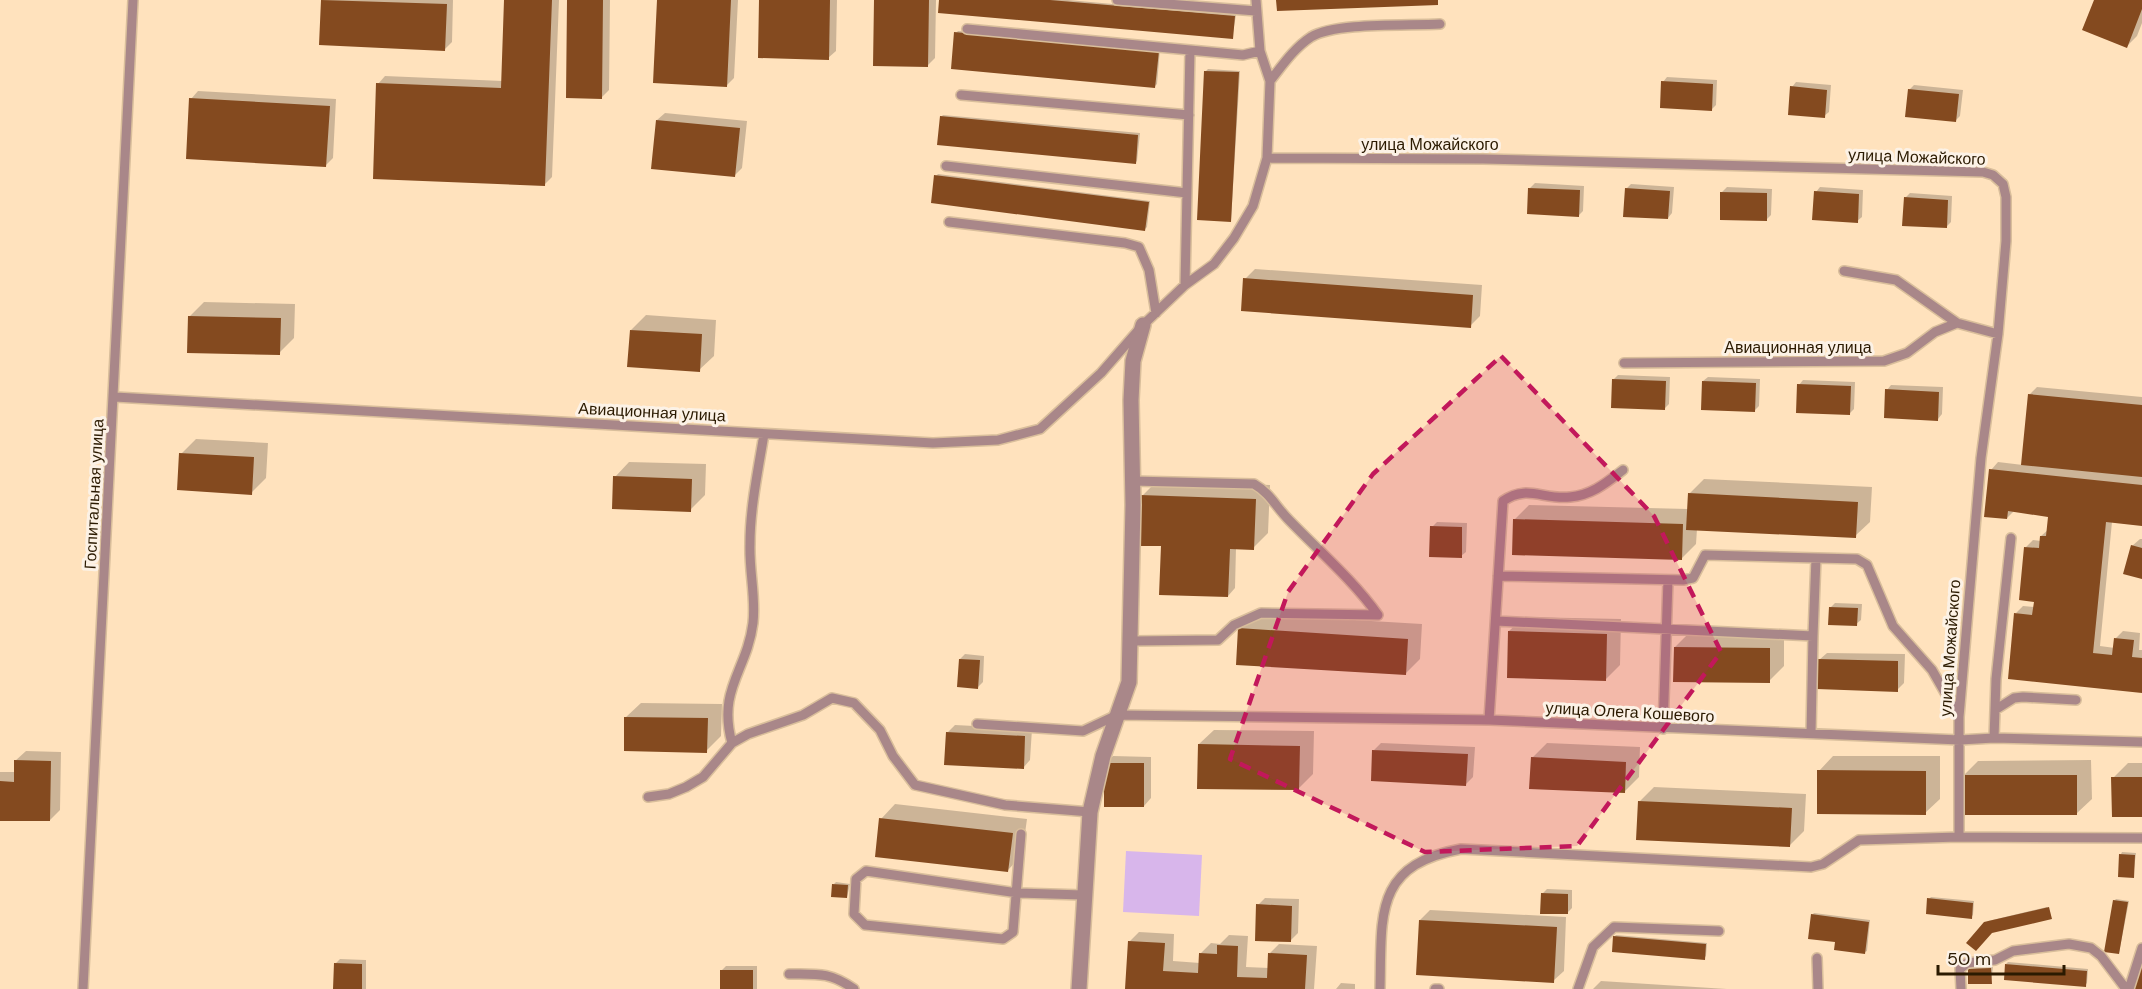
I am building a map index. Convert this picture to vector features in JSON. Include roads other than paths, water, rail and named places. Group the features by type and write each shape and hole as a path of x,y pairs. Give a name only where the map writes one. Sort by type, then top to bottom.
{"street":[{"path":"1079,989 1083,895 1090,812 1103,756 1129,682 1132,641 1132,371 1143,325"}],"lane":[{"name":"Госпитальная улица","path":"83,989 115,397 133,0"},
{"path":"1117,0 1256,11"},
{"path":"1256,0 1260,51 1270,81"},
{"path":"1270,81 1298,47 1312,37 1331,29 1440,24"},
{"path":"967,29 1243,55 1260,51"},
{"path":"1185,285 1190,50"},
{"name":"Авиационная улица","path":"115,397 933,443 998,440 1040,429 1101,372 1143,325 1185,285 1214,264 1234,238 1253,206 1267,158 1270,81"},
{"path":"962,95 1189,115"},
{"name":"улица Можайского","path":"1267,158 1483,159 1983,172 1993,175 2003,184 2006,197 2006,241 1998,334 1981,458 1959,717 1959,837"},
{"path":"946,166 1187,193"},
{"path":"949,222 1125,243 1140,248 1149,270 1156,313"},
{"path":"1844,271 1896,280 1957,322 1998,334"},
{"name":"Авиационная улица","path":"1623,363 1884,361 1907,353 1935,332 1957,322"},
{"path":"732,743 726,723 727,707 732,681 746,651 753,624 750,544 764,434"},
{"path":"1489,720 1503,501 1514,493 1525,491 1548,498 1586,494 1623,470"},
{"path":"1132,481 1254,484 1266,491 1282,514 1365,598 1378,615 1261,613 1234,625 1218,640 1132,641"},
{"path":"1994,738 1996,679 2011,538"},
{"path":"1498,576 1668,580 1693,578 1706,555 1857,559 1867,565 1893,626 1932,670 1959,717"},
{"path":"1811,733 1816,558"},
{"path":"1663,729 1668,580"},
{"path":"1496,621 1813,636"},
{"path":"648,797 669,794 703,777 732,743 748,734 803,715 832,698 854,703 880,730 893,756 915,785 1005,805 1090,812"},
{"path":"1995,710 2014,698 2076,700"},
{"path":"977,724 1083,731 1117,715"},
{"name":"улица Олега Кошевого","path":"1117,715 1489,720 1960,740 1994,738 2142,742"},
{"path":"1021,834 1018,893 1014,932 1003,939 865,925 854,914 856,879 866,870 1018,893 1083,895"},
{"path":"1380,989 1385,905 1390,891 1407,870 1431,854 1461,849 1811,867 1837,857 1848,845 1859,840 1959,837 2142,838"},
{"path":"1578,989 1593,947 1614,927 1719,931"},
{"path":"1961,989 1960,969 1966,963 1995,960 2013,951 2069,944 2091,948 2101,956 2128,989"},
{"path":"2128,989 2142,948"},
{"path":"1817,958 1818,989"},
{"path":"789,974 824,974 837,977 854,989"}]}
